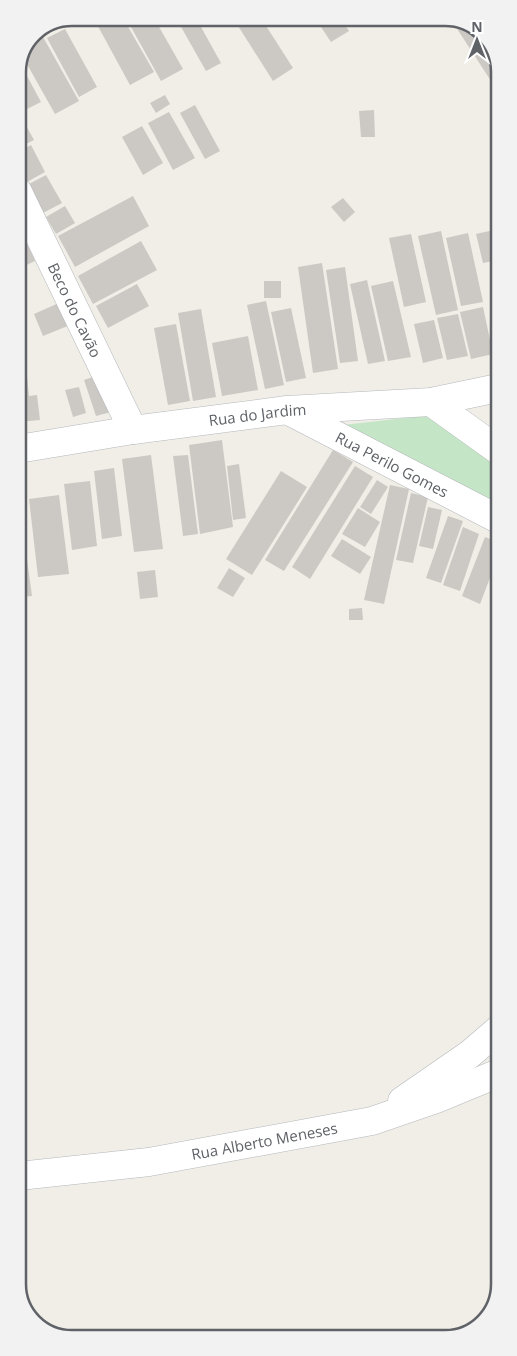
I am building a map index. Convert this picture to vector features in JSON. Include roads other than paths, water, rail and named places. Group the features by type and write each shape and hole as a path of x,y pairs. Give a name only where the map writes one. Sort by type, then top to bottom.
{"street":[{"name":"Beco do Cavão","path":"26,209 133,430"},
{"name":"Rua do Jardim","path":"26,448 133,430 287,410 432,402 491,389"},
{"path":"432,402 491,445"},
{"name":"Rua Perilo Gomes","path":"287,410 491,515"},
{"path":"372,1122 470,1054 491,1036"},
{"name":"Rua Alberto Meneses","path":"26,1175 149,1162 372,1122 491,1076"}]}
